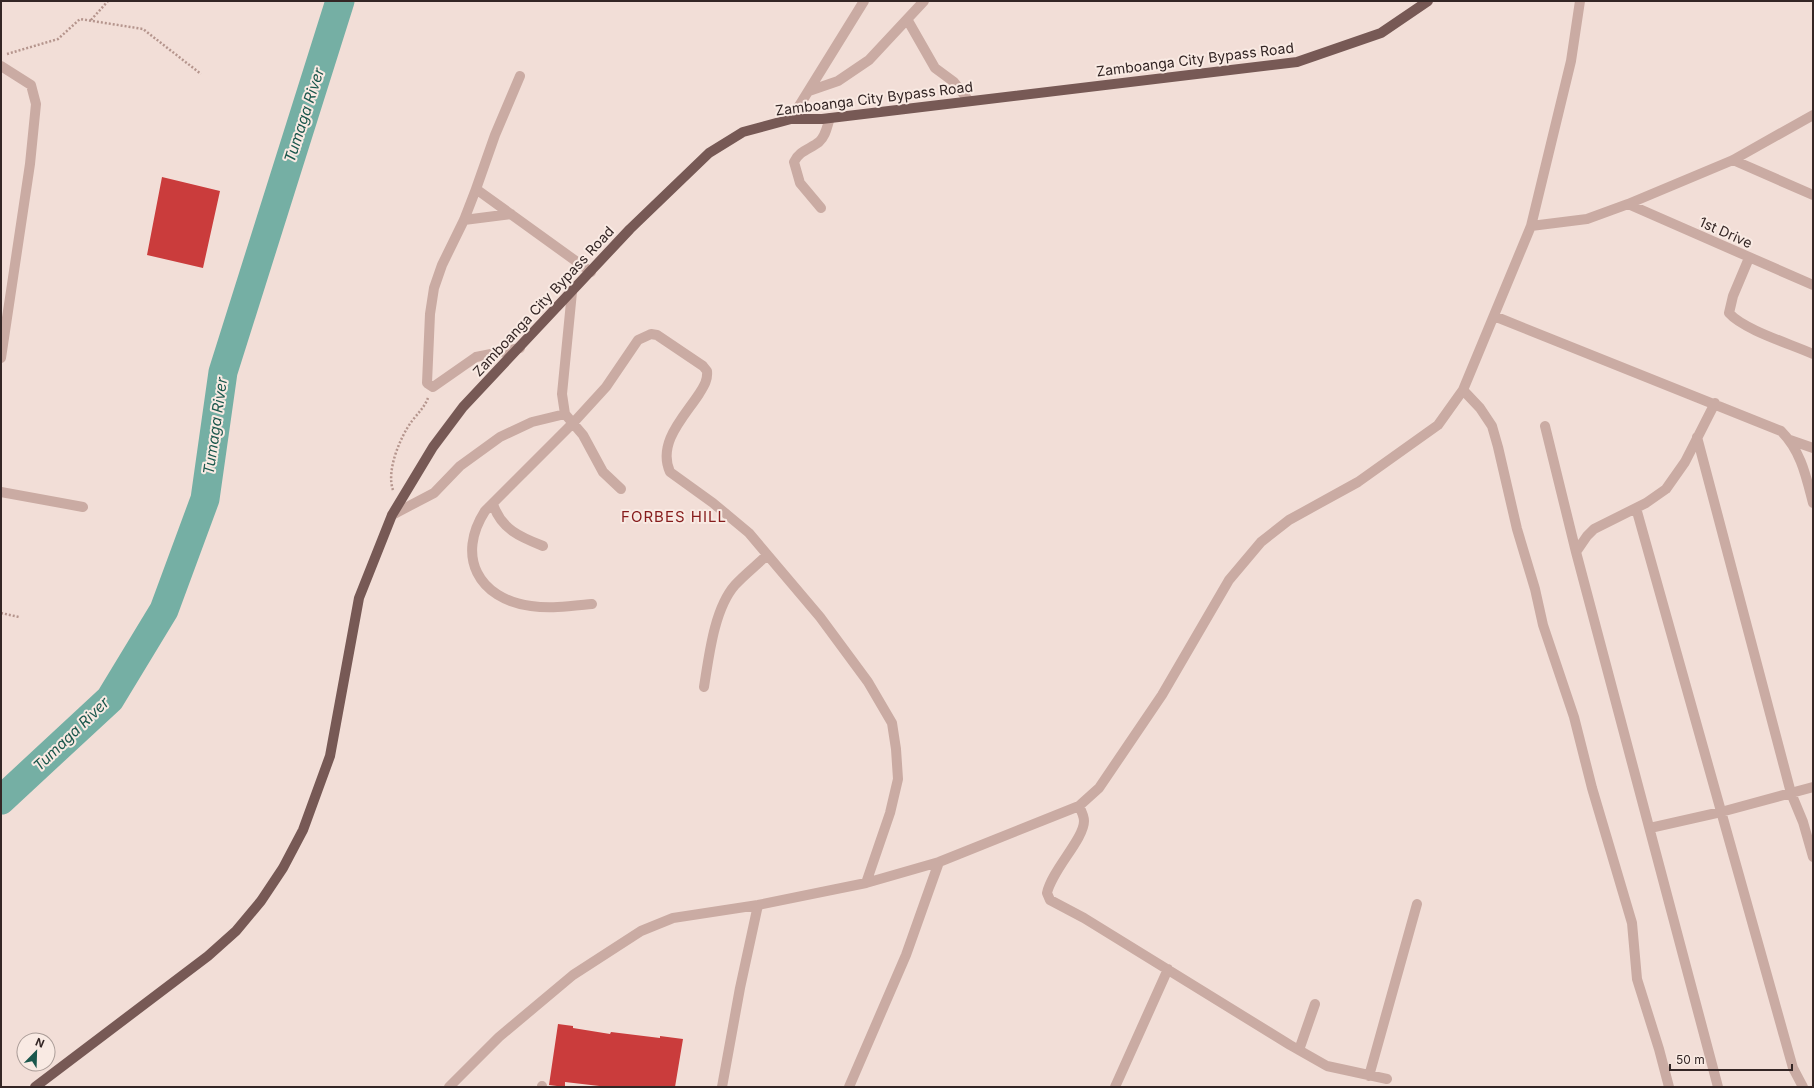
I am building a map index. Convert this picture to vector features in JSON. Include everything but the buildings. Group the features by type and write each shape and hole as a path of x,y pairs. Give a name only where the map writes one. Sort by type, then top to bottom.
{"main road":[{"name":"Zamboanga City Bypass Road","path":"35,1087 208,956 236,931 261,901 283,868 303,830 330,756 359,598 397,504 433,447 463,407 520,348 630,229 709,153 743,132 791,119 830,118 1297,62 1381,33 1428,1"}],"street":[{"path":"791,119 810,91 864,1"},
{"path":"810,91 838,81 869,60 924,1"},
{"path":"449,1087 500,1037 573,975 641,931 673,918 758,905 866,883 939,862 1079,806 1099,788 1162,695 1228,580 1261,542 1289,520 1358,482 1438,425 1463,390 1531,226 1572,61 1580,1"},
{"path":"907,19 935,68 954,82 969,101"},
{"path":"1,66 31,85 36,104 30,164 1,358"},
{"path":"520,76 495,135 464,220 442,265 434,288 430,314 426,376 427,383 433,387 476,358 520,348"},
{"path":"1531,226 1587,219 1628,204 1733,160 1813,115"},
{"path":"821,208 800,183 794,162 798,154 820,141 825,134 830,118"},
{"path":"1733,160 1813,195"},
{"path":"476,189 591,272"},
{"name":"1st Drive","path":"1628,204 1813,285"},
{"path":"464,220 511,214"},
{"path":"1749,258 1733,296 1729,313 1735,320 1748,327 1813,354"},
{"path":"572,292 562,394 565,414 574,422 603,472 620,489"},
{"path":"1494,316 1715,403 1781,431 1790,440 1801,460 1813,503"},
{"path":"592,604 557,607 530,606 508,600 490,589 473,566 472,538 477,523 484,511 493,504 574,422 606,387 638,340 651,334 664,338 703,366 707,371 708,376 705,384 671,435 665,451 667,465 670,472 714,503 749,533 820,618 868,682 892,723 896,749 898,779 890,813 866,883"},
{"path":"1463,390 1480,408 1492,426 1498,446 1516,529 1535,589 1543,624 1574,718 1592,788 1632,923 1637,979 1659,1049 1669,1087"},
{"path":"1576,552 1594,529 1636,508 1666,489 1685,462 1715,403"},
{"path":"392,515 434,493 460,466 500,437 532,422 565,414"},
{"path":"1545,426 1576,552 1718,1087"},
{"path":"1697,437 1791,793 1803,822 1813,857"},
{"path":"1790,440 1813,448"},
{"path":"1,492 83,507"},
{"path":"493,504 497,516 501,522 521,537 543,546"},
{"path":"1636,508 1794,1068 1803,1087"},
{"path":"704,687 714,628 722,609 735,586 767,555"},
{"path":"1650,828 1721,812 1813,787"},
{"path":"1079,806 1084,819 1082,830 1058,866 1048,889 1047,896 1059,906 1084,918 1327,1066 1387,1079"},
{"path":"849,1087 906,955 939,862"},
{"path":"1369,1076 1417,904"},
{"path":"722,1087 740,988 758,905"},
{"path":"1115,1087 1168,969"},
{"path":"1299,1050 1315,1004"}],"path":[{"path":"91,21 108,1"},
{"path":"1,56 58,39 80,19 143,29 201,74"},
{"path":"397,504 390,482 391,466 412,421 425,407 433,387"},
{"path":"1,613 19,617"}],"waterway":[{"name":"Tumaga River","path":"1,800 110,699 164,610 205,499 223,372 340,1"}],"district":[{"name":"FORBES HILL","path":"674,516"}]}
